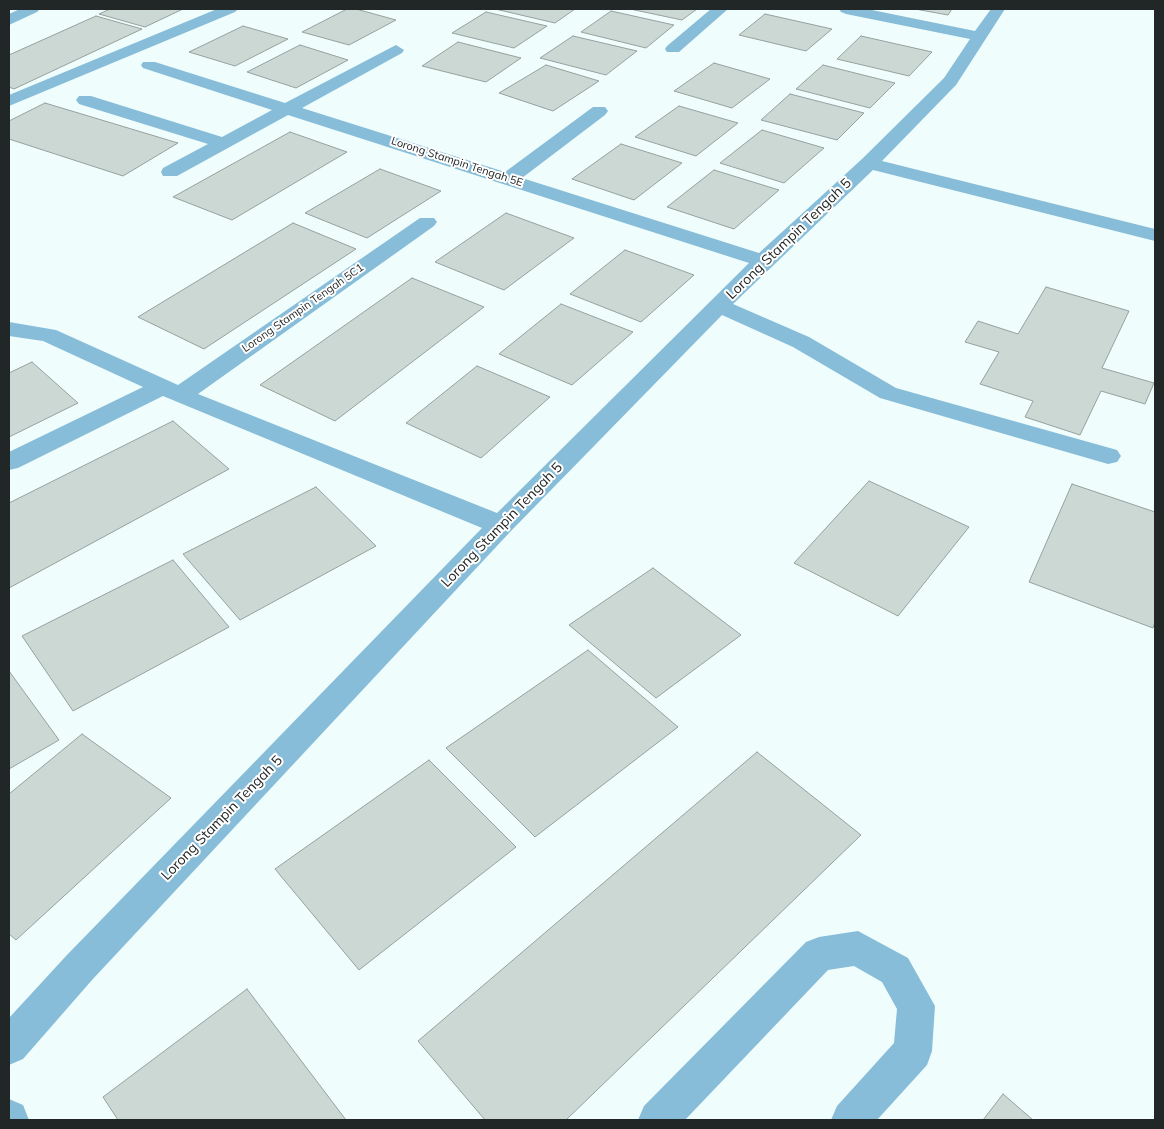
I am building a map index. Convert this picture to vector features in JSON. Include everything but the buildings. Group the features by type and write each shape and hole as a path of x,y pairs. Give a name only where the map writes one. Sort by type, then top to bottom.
{"street":[{"path":"9,20 32,9"},
{"path":"9,101 230,9"},
{"path":"673,49 720,9"},
{"path":"846,9 981,37"},
{"name":"Lorong Stampin Tengah 5","path":"9,1046 79,968 502,525 763,262 869,163 950,81 998,9"},
{"path":"170,172 396,50"},
{"name":"Lorong Stampin Tengah 5E","path":"149,65 289,108 763,262"},
{"path":"85,100 224,143"},
{"path":"508,179 599,111"},
{"path":"869,163 1155,235"},
{"name":"Lorong Stampin Tengah 5C1","path":"9,462 171,391 427,222"},
{"path":"720,306 801,342 888,393 1108,456"},
{"path":"9,329 48,335 171,391 502,525"},
{"path":"658,1120 819,954 858,948 895,970 916,1006 913,1051 851,1120"}]}
